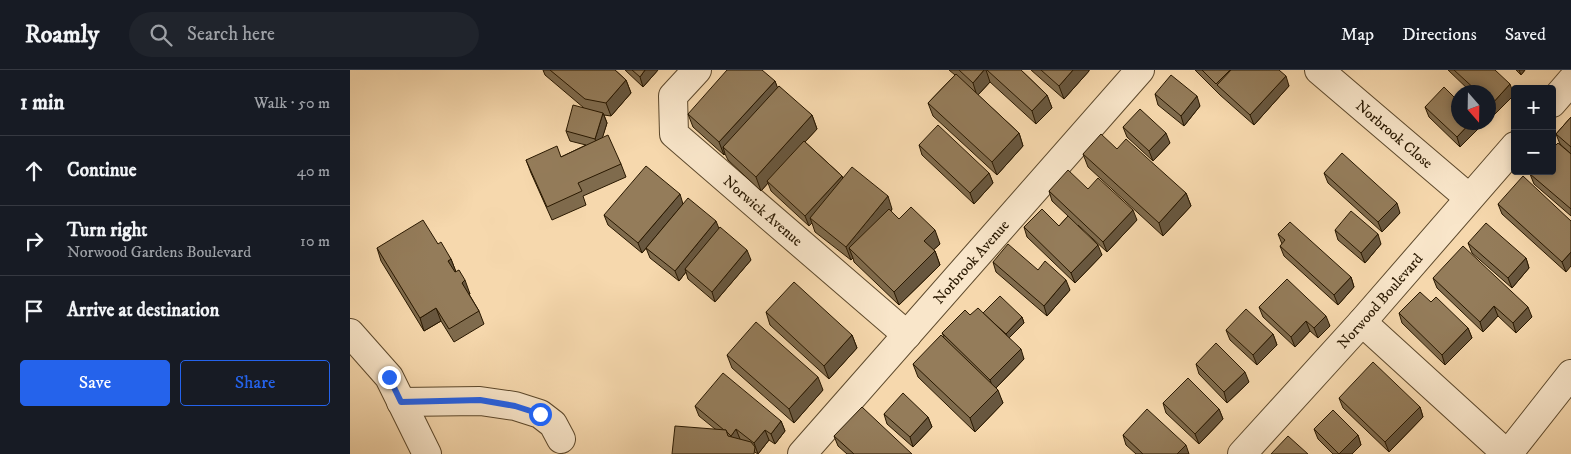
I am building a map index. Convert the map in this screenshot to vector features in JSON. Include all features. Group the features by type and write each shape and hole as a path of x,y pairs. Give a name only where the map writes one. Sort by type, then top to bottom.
{"street":[{"name":"Norwick Avenue","path":"696,70 673,96 674,134 907,334"},
{"name":"Norbrook Avenue","path":"802,454 1140,70"},
{"name":"Norbrook Close","path":"1319,70 1469,198"},
{"path":"1556,98 1571,81"},
{"name":"Norwood Boulevard","path":"1242,454 1362,322 1511,151"},
{"path":"1362,322 1502,449 1571,374"},
{"path":"350,333 389,377 426,454"},
{"path":"401,402 480,400 515,406 540,414 552,424 562,439"}],"building":[{"path":"550,70 615,70 626,80 606,103 585,99"},
{"path":"632,70 645,70 640,77"},
{"path":"727,70 762,70 775,81 719,142 688,114"},
{"path":"959,70 984,70 973,83"},
{"path":"987,70 1021,70 1047,95 1032,111"},
{"path":"1041,70 1073,70 1059,86"},
{"path":"1202,70 1230,70 1216,84"},
{"path":"1231,70 1279,70 1286,76 1250,115 1217,85"},
{"path":"1454,70 1495,70 1510,84 1496,99 1496,85 1470,85"},
{"path":"956,74 1019,133 992,162 928,103"},
{"path":"1171,75 1197,96 1181,116 1155,94"},
{"path":"779,86 812,115 756,177 723,147"},
{"path":"1444,87 1451,94 1451,130 1464,130 1457,137 1425,107"},
{"path":"573,105 603,113 595,139 566,131"},
{"path":"1140,109 1166,133 1149,151 1123,127"},
{"path":"1571,117 1571,147 1556,134"},
{"path":"938,125 989,173 970,193 919,145"},
{"path":"1101,134 1117,149 1126,139 1186,193 1159,223 1083,154"},
{"path":"608,135 621,164 578,183 582,191 547,207 526,160 557,146 561,157"},
{"path":"804,141 842,176 805,216 767,181"},
{"path":"1558,143 1571,154 1571,209 1531,175 1556,175 1556,145"},
{"path":"1342,153 1397,203 1378,222 1324,173"},
{"path":"646,166 680,194 638,243 604,215"},
{"path":"852,167 888,196 846,247 810,218"},
{"path":"1068,170 1088,189 1098,178 1133,210 1103,242 1049,191"},
{"path":"1523,176 1571,221 1571,252 1562,262 1498,204"},
{"path":"688,198 716,221 675,271 646,248"},
{"path":"911,207 935,230 924,241 935,251 894,292 849,248 889,209 899,219"},
{"path":"1042,209 1059,226 1068,216 1098,245 1071,273 1024,227"},
{"path":"1351,211 1378,234 1361,253 1335,230"},
{"path":"423,220 438,244 441,242 451,259 448,261 455,272 459,270 465,280 462,283 479,311 449,329 436,308 420,318 377,248"},
{"path":"1290,222 1351,277 1334,295 1280,246 1285,240 1278,234"},
{"path":"1486,223 1526,258 1508,278 1468,243"},
{"path":"720,227 747,250 712,292 685,269"},
{"path":"1008,244 1038,270 1045,261 1066,280 1044,306 993,262"},
{"path":"1463,246 1528,307 1513,323 1494,306 1480,322 1433,278"},
{"path":"1287,279 1326,316 1314,328 1306,321 1291,337 1259,307"},
{"path":"794,282 852,335 824,366 766,312"},
{"path":"1420,292 1431,302 1436,297 1468,328 1442,355 1399,313"},
{"path":"1000,296 1022,317 1006,334 983,313"},
{"path":"978,308 1021,349 990,380 942,333 965,310 970,315"},
{"path":"1246,309 1273,334 1253,355 1226,330"},
{"path":"756,322 818,377 789,409 727,355"},
{"path":"941,335 998,390 970,418 913,364"},
{"path":"1216,343 1245,372 1224,392 1196,364"},
{"path":"1373,362 1420,407 1385,442 1339,398"},
{"path":"723,373 781,421 771,434 765,430 754,443 736,429 731,436 695,406"},
{"path":"1188,378 1219,409 1195,434 1163,403"},
{"path":"903,393 928,417 910,437 884,414"},
{"path":"862,407 912,454 854,454 834,436"},
{"path":"1147,409 1186,445 1177,454 1143,454 1123,435"},
{"path":"1333,410 1358,435 1339,454 1314,429"},
{"path":"675,426 726,430 728,436 751,442 755,447 754,454 672,454"},
{"path":"1288,436 1308,454 1271,454"}],"route":[{"path":"389,377 401,402 480,400 515,406 540,414"}]}
